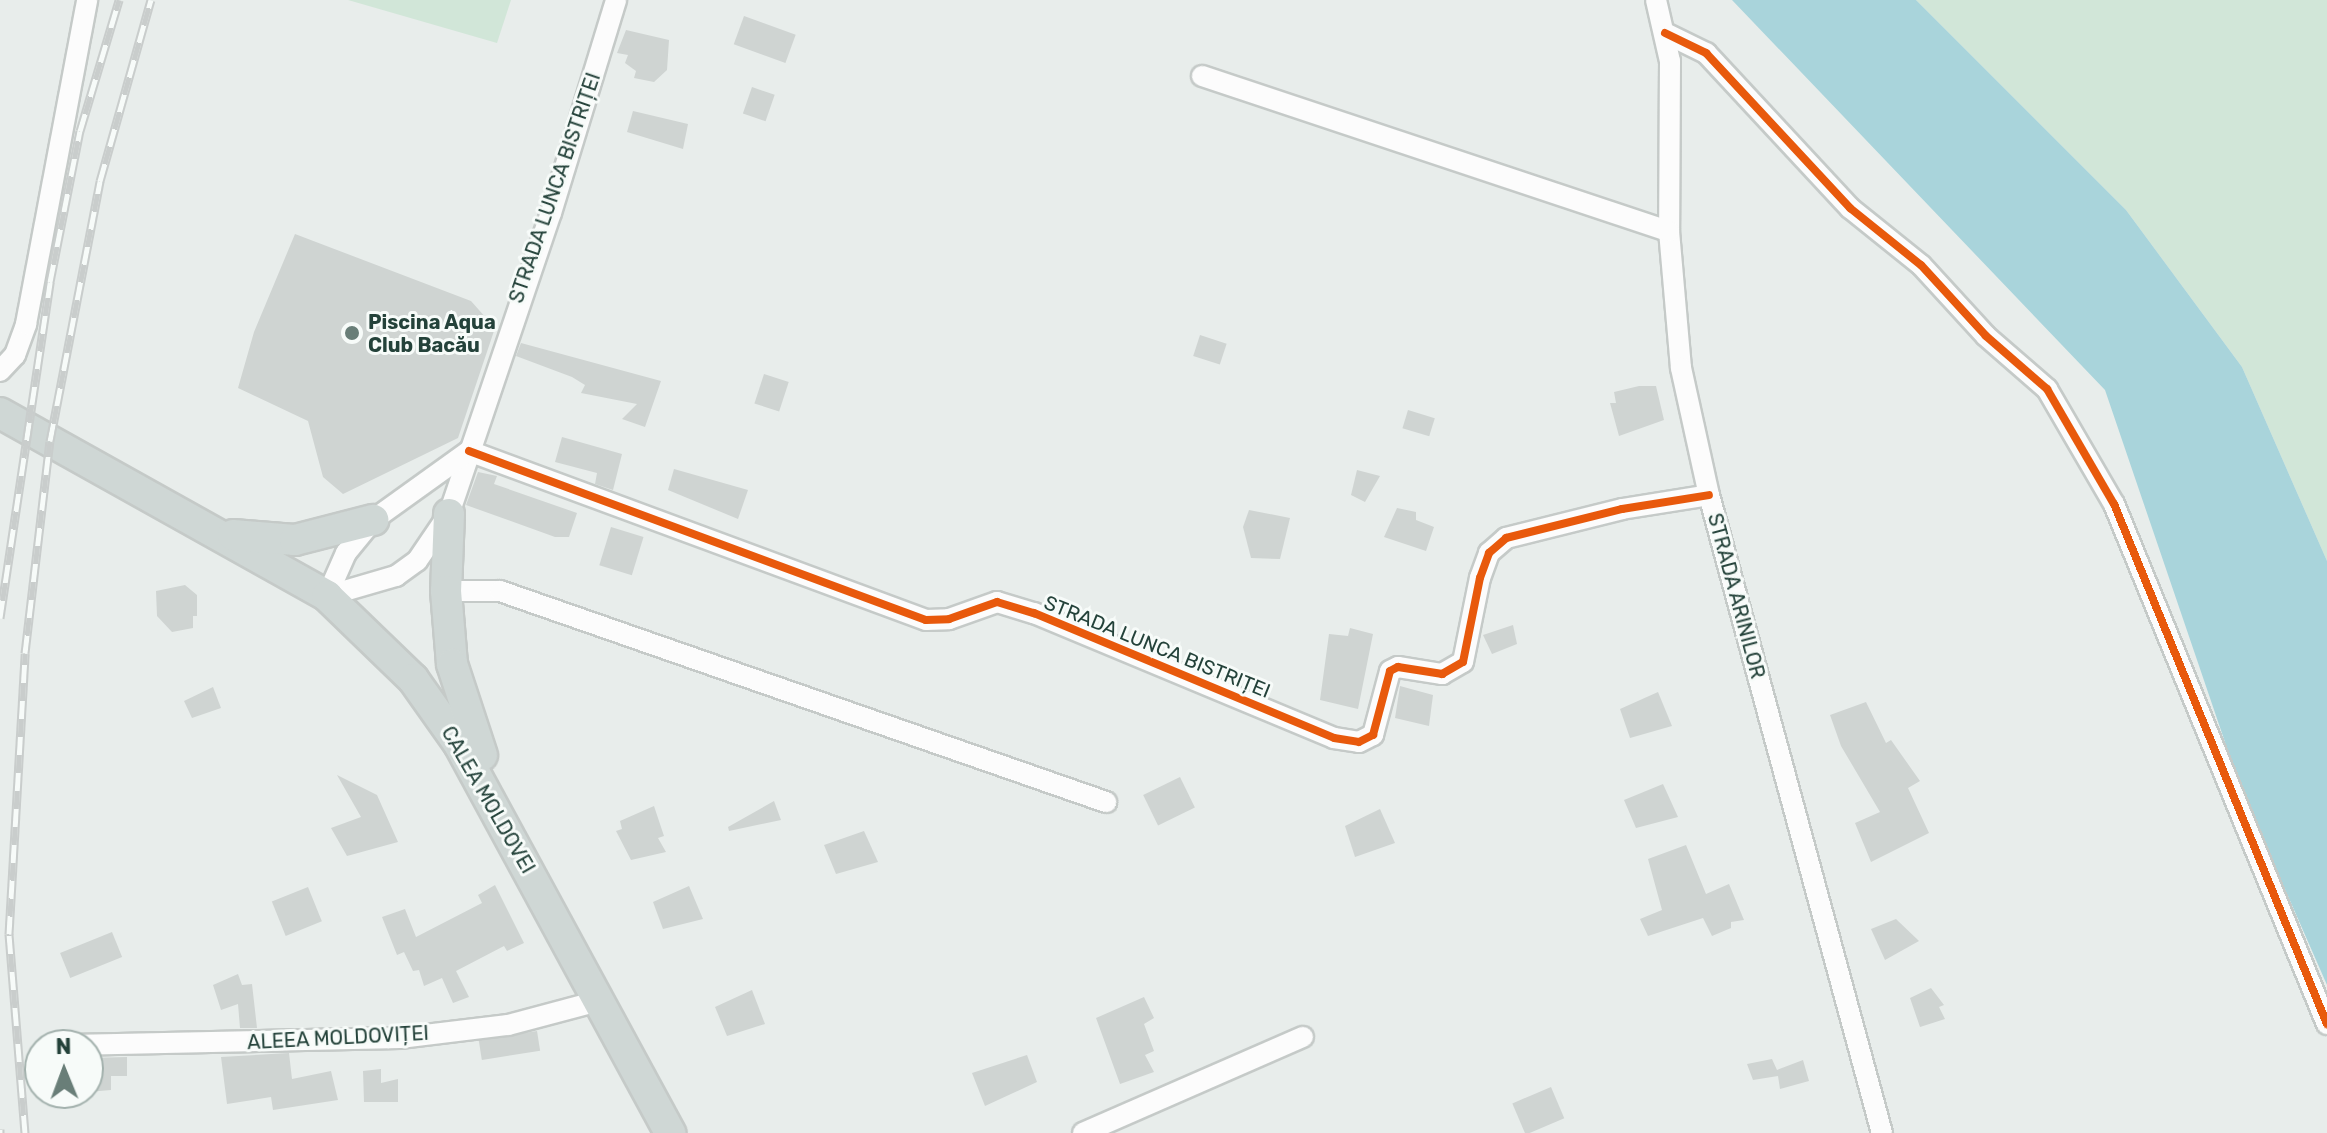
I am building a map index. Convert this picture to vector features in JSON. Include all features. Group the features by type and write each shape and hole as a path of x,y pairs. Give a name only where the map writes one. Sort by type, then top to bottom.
{"main road":[{"name":"CALEA MOLDOVEI","path":"0,413 223,534 327,596 413,679 459,744 602,1000 670,1133"},
{"path":"449,514 446,591 452,664 469,724 537,886"},
{"path":"223,534 295,540 373,520"}],"street":[{"path":"0,371 15,355 26,324 87,0"},
{"name":"STRADA LUNCA BISTRIȚEI","path":"616,0 551,213 469,451 926,620 949,619 997,602 1034,613 1334,738 1359,742 1373,735 1390,671 1412,668 1442,674 1463,662 1480,578 1489,553 1506,538 1622,509 1709,495"},
{"name":"STRADA ARINILOR","path":"1656,0 1670,61 1669,231 1681,368 1709,495 1882,1133"},
{"path":"1665,33 1706,53 1850,208 1921,265 1986,336 2047,389 2114,504 2327,1024"},
{"path":"1202,76 1669,231"},
{"path":"327,596 396,576 417,561 449,514 469,451"},
{"path":"327,596 346,553 373,520 469,451"},
{"path":"446,591 500,591 1106,802"},
{"name":"ALEEA MOLDOVIȚEI","path":"104,1044 400,1038 508,1025 602,1000"},
{"path":"1083,1133 1303,1037"}],"green space":[{"path":"348,0 511,0 497,43"},
{"path":"1916,0 2327,0 2327,561 2242,367 2126,210"}],"water":[{"path":"1732,0 1916,0 2126,210 2242,367 2327,561 2327,985 2241,789 2105,390"}],"building":[{"path":"744,16 796,35 785,63 734,44"},
{"path":"626,30 669,40 667,70 654,82 634,78 636,71 625,63 628,55 617,53"},
{"path":"752,87 775,95 766,121 743,113"},
{"path":"633,111 688,124 683,149 627,132"},
{"path":"295,234 471,301 495,328 458,438 343,494 323,477 308,421 238,388 254,332"},
{"path":"1200,335 1227,344 1220,365 1193,356"},
{"path":"521,343 661,381 645,427 622,419 637,404 581,393 585,385 572,377 516,356"},
{"path":"764,374 789,382 779,412 754,403"},
{"path":"1639,386 1656,386 1664,420 1619,436 1610,403 1616,403 1614,392"},
{"path":"1408,410 1435,418 1429,436 1402,428"},
{"path":"562,437 622,454 613,490 595,484 597,473 555,462"},
{"path":"674,469 748,490 738,519 668,490"},
{"path":"1357,470 1380,476 1365,502 1351,495"},
{"path":"478,472 497,476 494,484 577,513 569,537 555,537 466,505"},
{"path":"1397,508 1416,512 1416,520 1434,527 1426,551 1384,537"},
{"path":"1249,510 1290,518 1280,559 1251,558 1243,527"},
{"path":"611,527 644,537 632,575 599,565"},
{"path":"185,585 197,595 197,616 193,616 193,628 172,632 157,616 156,591"},
{"path":"1513,625 1517,644 1492,654 1483,635"},
{"path":"1350,628 1373,634 1358,709 1320,700 1329,634 1348,636"},
{"path":"1400,686 1433,695 1429,726 1395,718"},
{"path":"213,687 221,708 192,718 184,701"},
{"path":"1658,692 1672,726 1630,738 1620,709"},
{"path":"1866,702 1886,743 1891,740 1920,781 1908,788 1929,833 1871,862 1855,823 1880,812 1841,746 1830,715"},
{"path":"337,775 377,795 398,842 347,856 331,828 361,817"},
{"path":"1180,777 1195,808 1158,826 1143,795"},
{"path":"1663,784 1678,817 1636,828 1624,800"},
{"path":"774,801 781,820 729,831 728,827"},
{"path":"654,806 664,836 658,838 666,852 631,860 616,831 622,829 620,821"},
{"path":"1380,809 1395,843 1355,857 1345,826"},
{"path":"864,831 878,862 836,874 824,845"},
{"path":"1686,845 1706,894 1729,884 1744,920 1731,922 1731,928 1712,936 1703,918 1648,936 1640,919 1662,910 1648,859"},
{"path":"495,885 524,943 507,951 504,946 456,971 469,997 453,1003 442,978 424,986 419,970 413,971 404,952 397,955 382,917 405,909 416,937 482,903 478,895"},
{"path":"689,886 703,919 663,929 653,902"},
{"path":"308,887 322,921 286,936 272,902"},
{"path":"1896,919 1919,941 1885,960 1871,929"},
{"path":"112,932 122,957 70,978 60,953"},
{"path":"238,974 242,985 252,984 257,1028 240,1028 238,1004 221,1010 213,985"},
{"path":"1931,988 1944,1005 1939,1007 1945,1019 1920,1027 1910,998"},
{"path":"752,990 765,1024 727,1036 715,1007"},
{"path":"1144,997 1154,1018 1144,1024 1154,1051 1145,1055 1154,1072 1120,1084 1096,1018"},
{"path":"537,1031 540,1051 482,1060 479,1040"},
{"path":"289,1053 292,1079 331,1071 338,1100 273,1110 271,1097 227,1104 221,1057"},
{"path":"1027,1055 1037,1082 985,1106 972,1073"},
{"path":"127,1057 127,1076 111,1076 111,1090 104,1091 104,1058"},
{"path":"1772,1059 1777,1070 1803,1060 1809,1081 1780,1089 1778,1076 1753,1080 1747,1064"},
{"path":"381,1069 381,1083 398,1079 398,1102 364,1102 363,1071"},
{"path":"1551,1087 1564,1118 1525,1133 1512,1103"}],"railway":[{"path":"0,618 50,282 80,131 119,0"},
{"path":"25,1133 9,934 25,653 50,441 100,181 151,0"}],"cycle path":[{"path":"1665,33 1706,53 1850,208 1921,265 1986,336 2047,389 2114,504 2327,1024"},
{"path":"469,451 926,620 949,619 997,602 1034,613 1334,738 1359,742 1373,735 1390,671 1398,667 1442,674 1463,662 1480,578 1489,553 1506,538 1622,509 1709,495"}],"place":[{"name":"Piscina Aqua Club Bacău","path":"352,333"}]}
